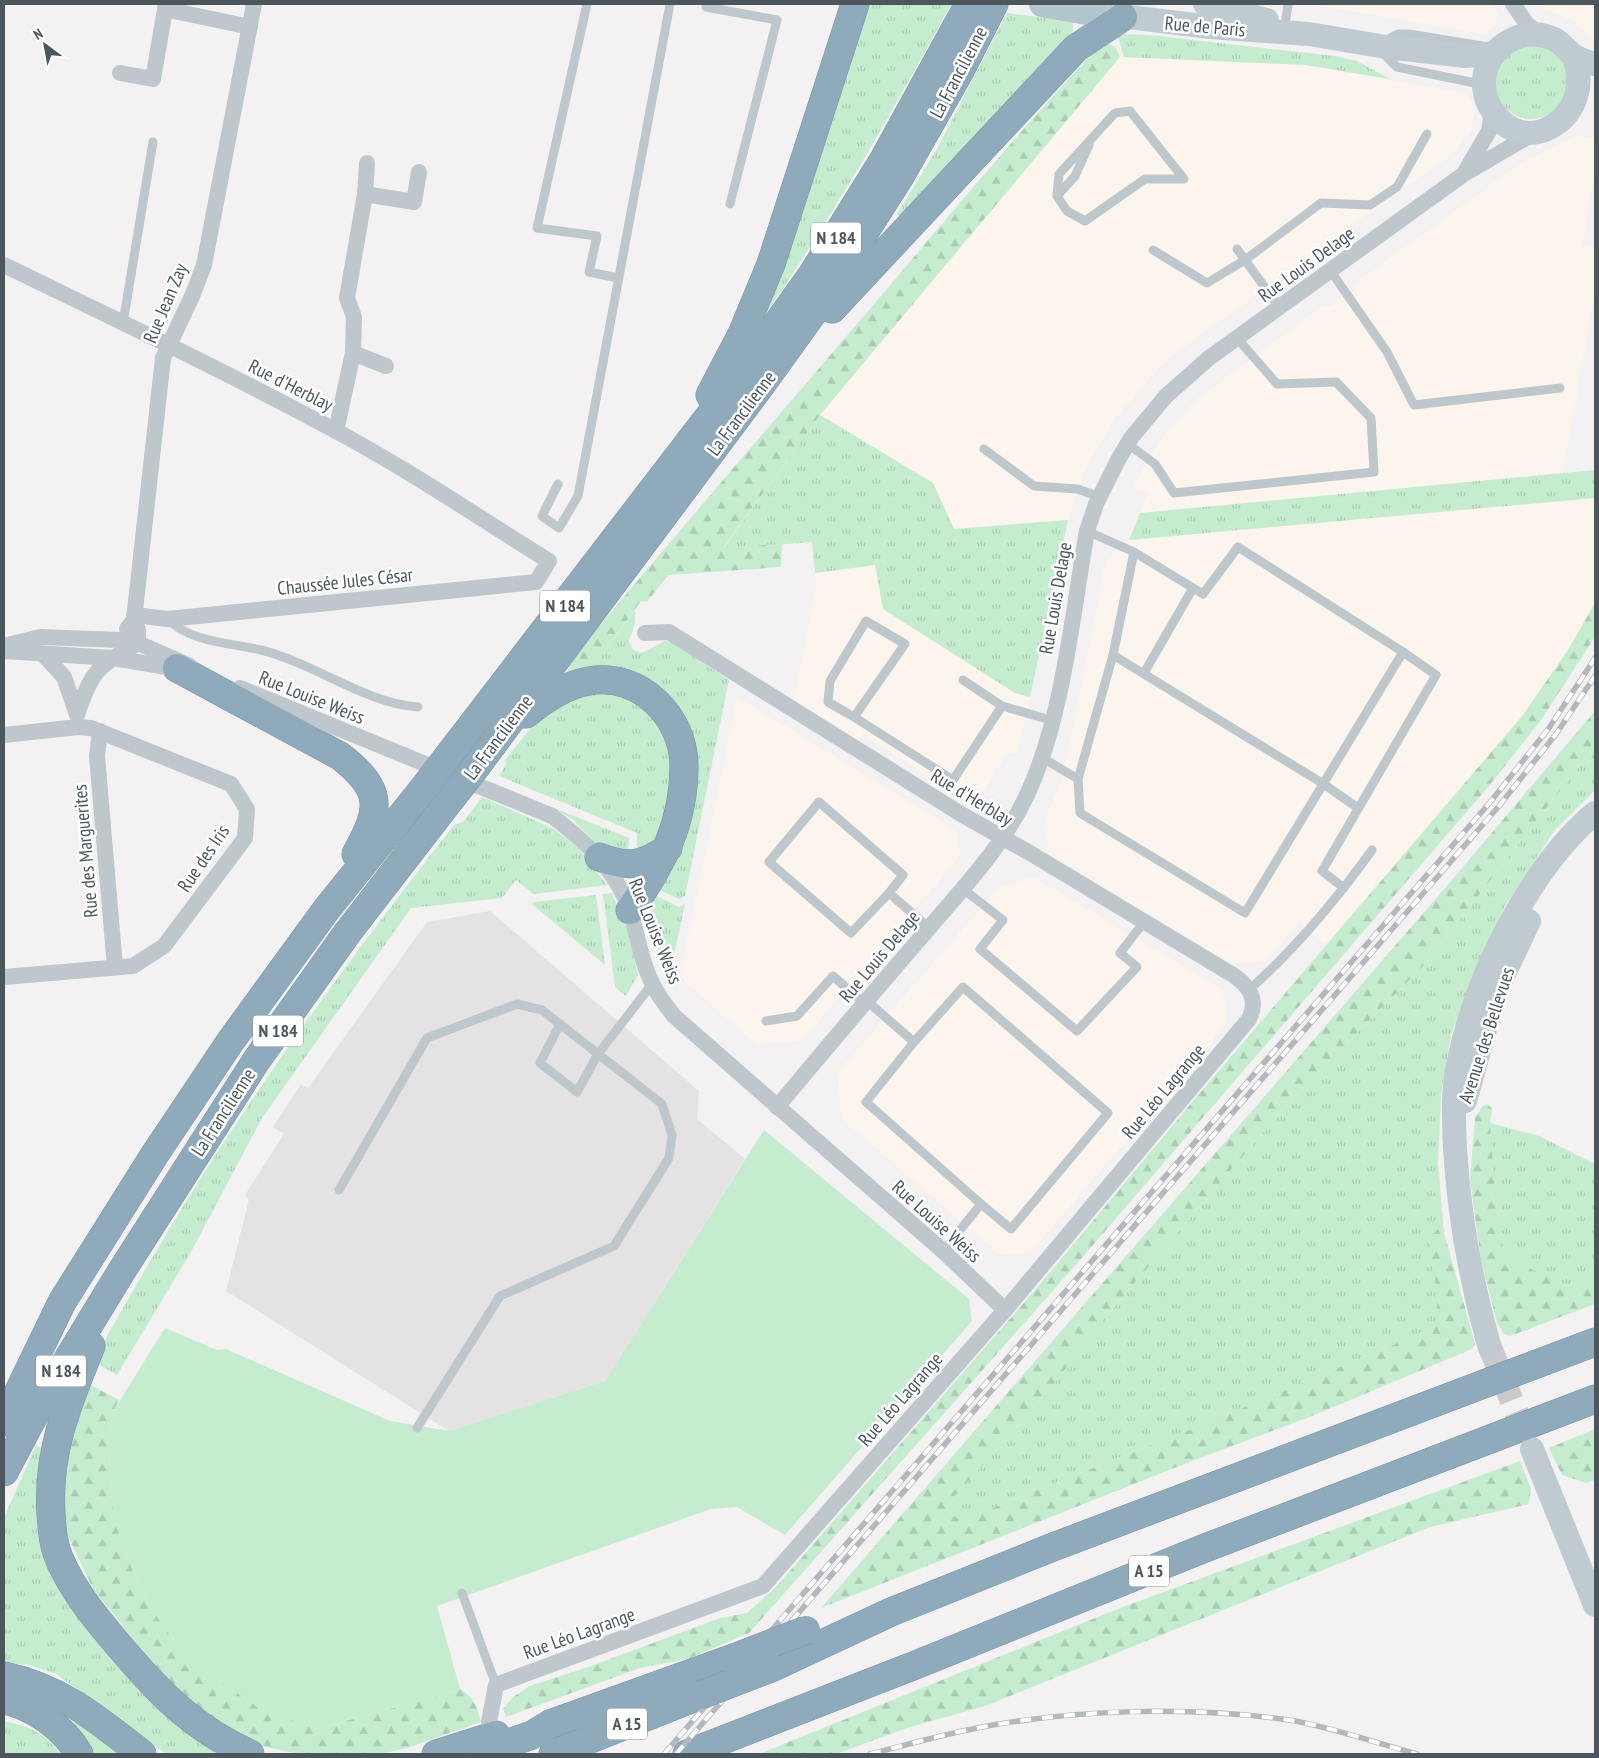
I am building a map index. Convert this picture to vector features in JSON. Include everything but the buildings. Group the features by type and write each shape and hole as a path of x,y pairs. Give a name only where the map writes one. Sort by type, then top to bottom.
{"highway":[{"path":"840,4 843,16 843,38"},
{"path":"679,456 742,334 770,264 843,38 856,4"},
{"name":"La Francilienne","path":"4,1422 62,1302 176,1122 230,1042 326,910 427,784 737,380 812,275 884,161 969,4"},
{"name":"La Francilienne","path":"4,1472 37,1410 122,1272 256,1062 348,932 478,764 762,385 820,302 900,178 961,69 994,4"},
{"path":"1076,48 1086,29 1093,8"},
{"path":"762,385 934,198 1076,48 1122,17"},
{"path":"177,668 340,756 357,770 366,781 375,806 373,821 326,910"},
{"path":"499,735 554,693 571,685 602,679 625,684 646,693 670,719 684,755 682,796 677,822 668,848 630,910"},
{"path":"599,857 619,863 642,863 668,848"},
{"path":"122,1272 56,1436 49,1488 52,1534 59,1558 88,1607 136,1664 165,1696 210,1735 250,1754"},
{"path":"4,1404 62,1302"},
{"name":"A 15","path":"553,1754 771,1668 891,1612 1053,1547 1595,1342"},
{"name":"A 15","path":"696,1751 1205,1548 1595,1399"},
{"path":"478,1754 532,1735 550,1724 806,1630 891,1612"},
{"path":"79,1754 62,1731 5,1692 22,1680 60,1695 85,1710 142,1754"},
{"path":"436,1754 527,1724 550,1724"}],"main road":[{"name":"Rue de Paris","path":"1048,5 1093,8"}],"street":[{"name":"Rue Jean Zay","path":"136,627 163,358 204,265 254,4"},
{"name":"Rue de Paris","path":"1205,4 1286,14 1309,34"},
{"path":"120,73 153,79 166,6 250,27"},
{"name":"Rue de Paris","path":"1093,8 1122,17 1211,27 1309,34 1381,46 1466,56 1500,48 1521,36 1541,36 1559,42 1573,56 1581,74 1587,97 1563,122 1553,128 1536,132 1511,128 1461,67 1420,60 1381,46"},
{"path":"1515,8 1541,36"},
{"path":"1464,174 1489,131 1485,94 1486,70 1500,48 1516,30 1515,8"},
{"name":"Rue de Paris","path":"1573,56 1595,64"},
{"name":"Rue Louis Delage","path":"777,1107 964,889 1003,839 1027,795 1054,721 1087,531 1099,497 1128,444 1166,396 1209,358 1464,174 1536,132"},
{"path":"336,431 353,353 354,317 347,298 365,194 367,163"},
{"path":"365,194 414,202 419,172"},
{"name":"Rue d'Herblay","path":"4,265 169,345 336,431 378,454 549,561"},
{"path":"353,353 386,366"},
{"name":"Chaussée Jules César","path":"136,627 168,619 536,582 549,561"},
{"path":"4,646 40,637 120,640 136,627"},
{"path":"78,721 91,678 113,658 136,627"},
{"name":"Rue Louise Weiss","path":"136,627 162,652 207,674 552,816 576,834 599,857 618,886 630,910 652,984 674,1016 943,1251 1005,1310"},
{"name":"Rue d'Herblay","path":"645,633 669,632 732,673 1003,839 1030,853 1233,975 1250,989"},
{"path":"74,656 101,639"},
{"path":"4,651 113,658 207,674"},
{"path":"43,654 64,677 78,721"},
{"name":"Rue des Iris","path":"4,735 78,721 231,784 247,809 246,838 164,946 133,966 4,977"},
{"name":"Rue des Marguerites","path":"100,731 97,756 115,967"},
{"name":"Avenue des Bellevues","path":"1489,1345 1465,1249 1453,1113 1457,1066 1469,1020 1492,958 1516,912 1541,873 1569,839 1595,814"},
{"name":"Avenue des Bellevues","path":"1455,1147 1462,1111 1482,1036 1505,970 1550,887 1563,867 1595,830"},
{"name":"Rue Léo Lagrange","path":"496,1685 763,1586 1005,1310 1249,1019 1254,1006 1250,989"},
{"path":"1532,1449 1595,1606"},
{"path":"489,1722 496,1685"}],"lane":[{"path":"587,4 537,228 597,236 589,272 618,278"},
{"path":"558,484 542,516 559,528 578,496 670,4"},
{"path":"707,4 706,8 777,20 730,204"},
{"path":"1130,111 1184,179 1145,179 1085,221 1067,211 1057,196 1059,174 1115,113 1130,111"},
{"path":"1153,250 1207,283 1245,260 1321,202 1370,205 1397,188 1426,134"},
{"path":"123,323 153,142"},
{"path":"1057,196 1075,176 1090,142"},
{"path":"1237,250 1279,307"},
{"path":"1330,270 1387,352 1414,405 1560,388"},
{"path":"1128,444 1155,464 1174,492 1374,472 1370,418 1336,382 1277,384 1237,338"},
{"path":"984,449 1034,486 1078,489 1099,497"},
{"path":"1087,531 1134,552 1203,594 1238,547 1436,675 1322,871 1344,888"},
{"path":"1134,552 1113,655 1078,779 1080,813 1245,913 1403,652"},
{"path":"1144,673 1193,588"},
{"path":"168,619 175,627 200,637 264,651 312,668 397,706 418,707"},
{"path":"854,717 905,644 866,621 830,681 828,702 953,780 1002,706"},
{"path":"1113,655 1322,783 1358,808"},
{"path":"963,680 1002,706 1054,721"},
{"path":"1041,757 1078,779"},
{"path":"819,802 903,875 889,893 851,933 769,862 819,802"},
{"path":"1250,989 1281,962 1344,888 1372,850"},
{"path":"964,889 1003,920 980,948 1078,1031 1137,967 1120,953 1144,922"},
{"path":"889,893 929,928"},
{"path":"766,1021 797,1016 833,976 914,1042"},
{"path":"560,1024 540,1063 577,1092 598,1054 652,984"},
{"path":"963,987 1108,1113 1011,1229 981,1204 866,1102 914,1042 963,987"},
{"path":"339,1190 427,1038 516,1004 542,1010 662,1104 672,1135 668,1158 614,1246 500,1296 417,1428"},
{"path":"943,1251 981,1204"},
{"path":"462,1593 496,1685"}],"shaded area":[{"path":"1308,4 1490,4 1498,14 1494,27 1483,34"},
{"path":"1541,4 1595,4 1595,41 1570,19 1547,10"},
{"path":"1120,57 1306,65 1468,94 1475,114 1470,132 1451,155 1180,350 1160,367 1114,420 1096,449 1083,475 1068,520 954,529 933,483 820,415"},
{"path":"1577,136 1595,138 1595,172 1582,245 1595,248 1595,290 1563,474 1140,513 1148,493 1133,486 1164,435 1196,400 1322,306 1330,307 1355,289 1356,282 1520,164"},
{"path":"1595,498 1595,603 1568,650 1523,715 1326,944 1299,922 1266,961 1232,964 1050,854 1043,824 1062,780 1106,559 1129,540"},
{"path":"875,565 1015,693 1030,697 1018,754 1007,753 975,804 864,736 855,740 793,702 816,586 815,573"},
{"path":"737,697 958,831 960,856 802,1041 756,1044 685,982 681,970"},
{"path":"1033,877 1222,989 1228,1021 1141,1125 1135,1121 1123,1135 1127,1140 1031,1252 1000,1255 841,1119 838,1072 999,887"},
{"path":"490,911 699,1091 697,1119 745,1159 605,1381 449,1431 226,1291 249,1200 245,1195 284,1134 273,1127 301,1084 308,1088 427,922"}],"green space":[{"path":"870,4 951,4 861,163 789,280 763,318 862,17"},
{"path":"1007,13 1047,18 1049,16 1073,22 1073,33 901,218 897,214 938,147"},
{"path":"1124,34 1149,35 1335,56 1357,61 1390,79 1306,65 1124,57 1118,37"},
{"path":"1107,43 1115,47 1120,57 820,415 723,548 782,544 781,567 668,575 647,602 641,601 603,653 586,664 571,660 986,172 1101,45"},
{"path":"1532,45 1546,48 1558,56 1566,68 1569,82 1566,96 1558,108 1546,116 1532,119 1518,116 1506,108 1498,96 1495,82 1498,68 1506,56 1518,48"},
{"path":"820,415 933,483 954,529 1068,520 1030,697 1015,693 883,609 875,565 815,573 812,542 723,549"},
{"path":"1595,470 1595,498 1129,540 1140,513"},
{"path":"1595,603 1595,635 1593,640 1541,720 1489,786 1074,1267 749,1633 688,1659 640,1668 506,1717 503,1709 513,1697 530,1686 594,1665 720,1618 747,1613 775,1588 1036,1289 1194,1100 1523,715 1568,650"},
{"path":"635,610 635,623 629,641 633,650 641,653 665,641 671,642 729,680 685,896 679,899 653,887 680,854 686,841 675,706 566,677 571,660 603,653"},
{"path":"604,690 644,705 666,733 672,772 662,835 637,857 637,833 499,776 507,763 504,761 535,723 569,698"},
{"path":"1595,711 1595,746 1425,964 1291,1100 1103,1320 1049,1390 948,1504 949,1513 961,1520 1204,1424 1431,1329 1437,1313 1437,1301 1430,1243 1432,1235 1439,1228 1444,1233 1475,1344 1472,1349 1312,1416 1192,1461 821,1608 1446,887"},
{"path":"1595,746 1595,790 1554,831 1505,906 1470,982 1451,1035 1441,1095 1438,1164 1444,1233 1442,1229 1436,1324 1431,1329 1204,1424 992,1508 961,1520 949,1513 948,1504 1049,1390 1103,1320 1291,1100 1425,964"},
{"path":"482,797 554,829 579,849 607,885 534,894 516,880 502,898 411,908 262,1118 191,1252 117,1375 93,1361 186,1202 271,1072 321,1000 400,894 454,825 463,822"},
{"path":"549,806 629,838 628,857 598,845 572,819"},
{"path":"612,893 629,934 638,975 626,996 615,987 603,894"},
{"path":"596,895 605,965 532,904 534,902"},
{"path":"655,895 679,907 685,904 669,978 661,963 650,908"},
{"path":"1487,1104 1492,1108 1490,1123 1496,1207 1503,1247 1520,1264 1568,1286 1595,1279 1595,1304 1510,1336 1504,1334 1497,1323 1481,1260 1470,1180 1475,1118 1482,1107"},
{"path":"1490,1123 1539,1136 1595,1164 1595,1279 1568,1286 1524,1267 1504,1248 1497,1225"},
{"path":"764,1130 969,1299 972,1321 785,1535 737,1507 711,1509 437,1606 460,1689 316,1729 259,1708 207,1672 176,1643 152,1610 134,1574 116,1526 111,1494 108,1436 114,1410 165,1328 217,1350 226,1349 390,1421 449,1431 605,1381"},
{"path":"85,1382 119,1400 114,1410 108,1436 111,1494 117,1526 134,1574 152,1610 176,1643 207,1672 259,1708 316,1729 460,1689 469,1695 481,1722 407,1748 380,1754 298,1754 262,1746 217,1722 182,1694 142,1650 93,1589 68,1536 62,1508 61,1471"},
{"path":"1595,1429 1595,1480 1586,1483 1562,1475 1549,1448"},
{"path":"36,1445 42,1449 46,1545 231,1754 166,1754 56,1674 30,1665 4,1663 4,1518"},
{"path":"1520,1461 1531,1489 1529,1504 1430,1527 985,1706 910,1727 836,1754 759,1754 1120,1608"},
{"path":"4,1721 36,1731 48,1740 60,1754 4,1754"},
{"path":"76,1721 127,1754 91,1754 74,1723"}],"tunnel":[{"path":"1489,1345 1530,1445"}],"railway":[{"path":"664,1754 1492,800 1549,728 1595,658"},
{"path":"676,1754 1499,806 1556,734 1595,676"},
{"path":"870,1754 950,1734 1014,1722 1093,1713 1173,1711 1289,1720 1337,1731 1417,1754"}]}
